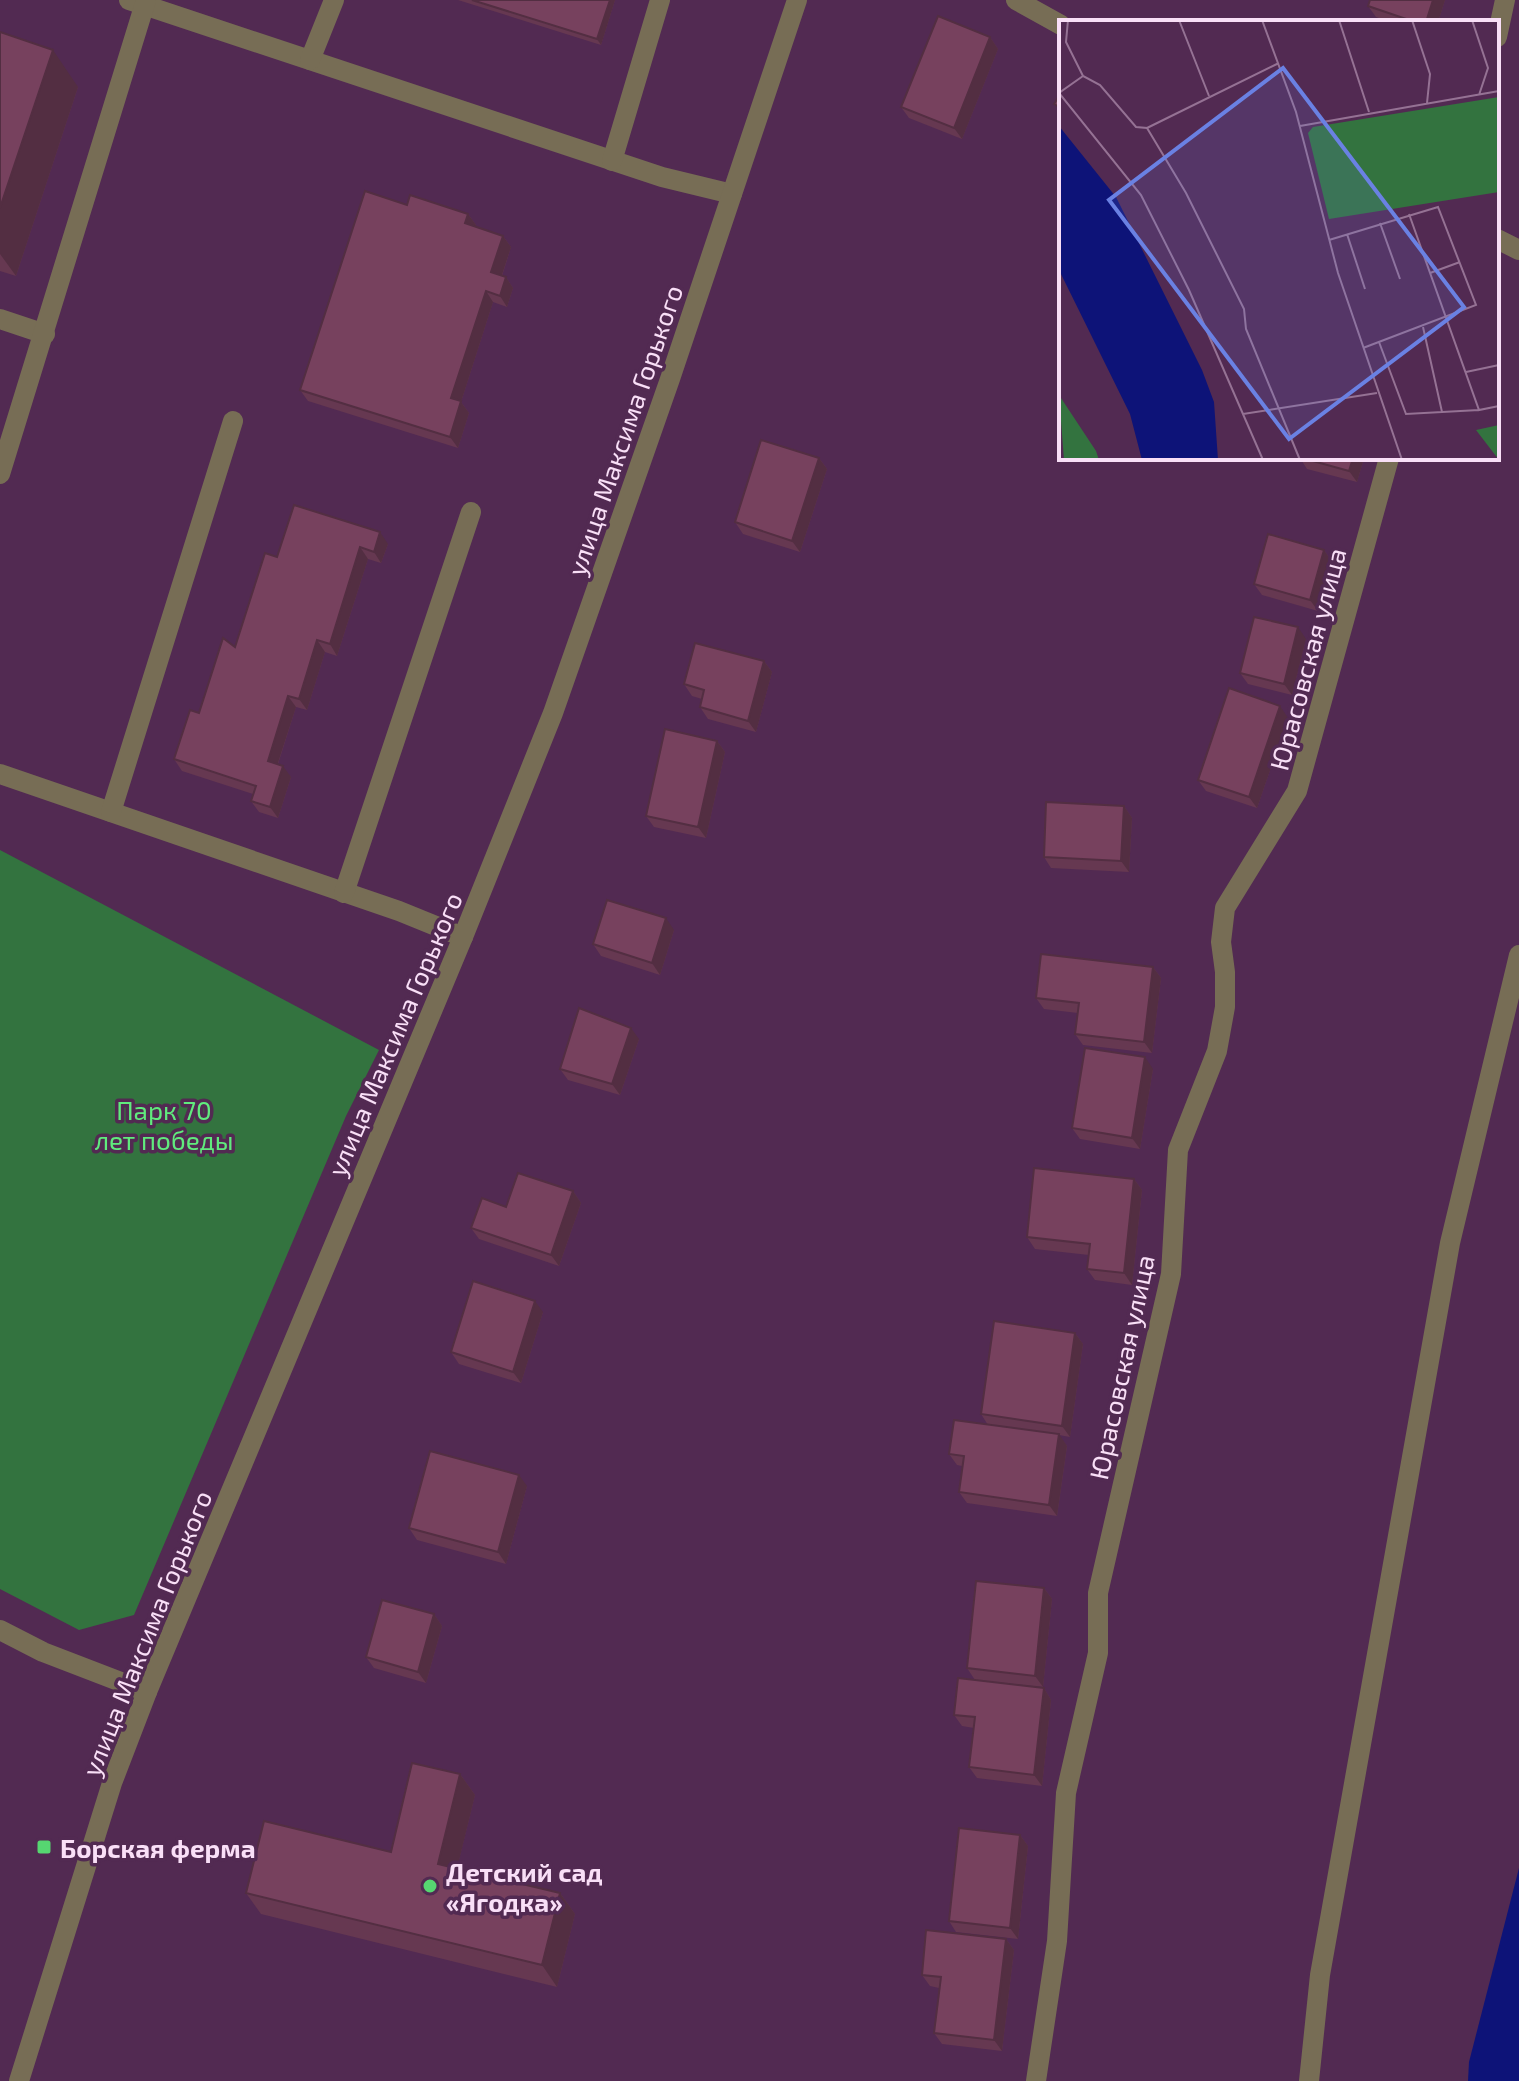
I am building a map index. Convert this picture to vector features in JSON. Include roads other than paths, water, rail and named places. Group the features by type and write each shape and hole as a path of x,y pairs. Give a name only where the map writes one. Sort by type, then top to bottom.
{"street":[{"path":"310,60 334,0"},
{"path":"612,161 660,0"},
{"name":"улица Максима Горького","path":"19,2081 112,1783 147,1692 463,937 553,713 797,0"},
{"path":"1016,0 1059,24"},
{"path":"1499,28 1505,0"},
{"path":"0,474 45,334 140,2 612,161 732,194"},
{"path":"1499,240 1519,250"},
{"path":"0,319 45,334"},
{"path":"111,812 233,421"},
{"name":"Юрасовская улица","path":"1036,2081 1057,1941 1066,1793 1098,1653 1098,1593 1171,1274 1178,1150 1217,1051 1225,1007 1221,942 1225,908 1297,791 1388,460"},
{"path":"344,893 471,512"},
{"path":"0,774 463,937"},
{"path":"1309,2081 1322,1960 1450,1243 1519,955"},
{"path":"0,1630 43,1652 147,1692"}],"place":[{"name":"Борская ферма","path":"44,1847"},
{"name":"Детский сад «Ягодка»","path":"430,1886"}],"park label":[{"name":"Парк 70 лет победы","path":"164,1124"}]}
